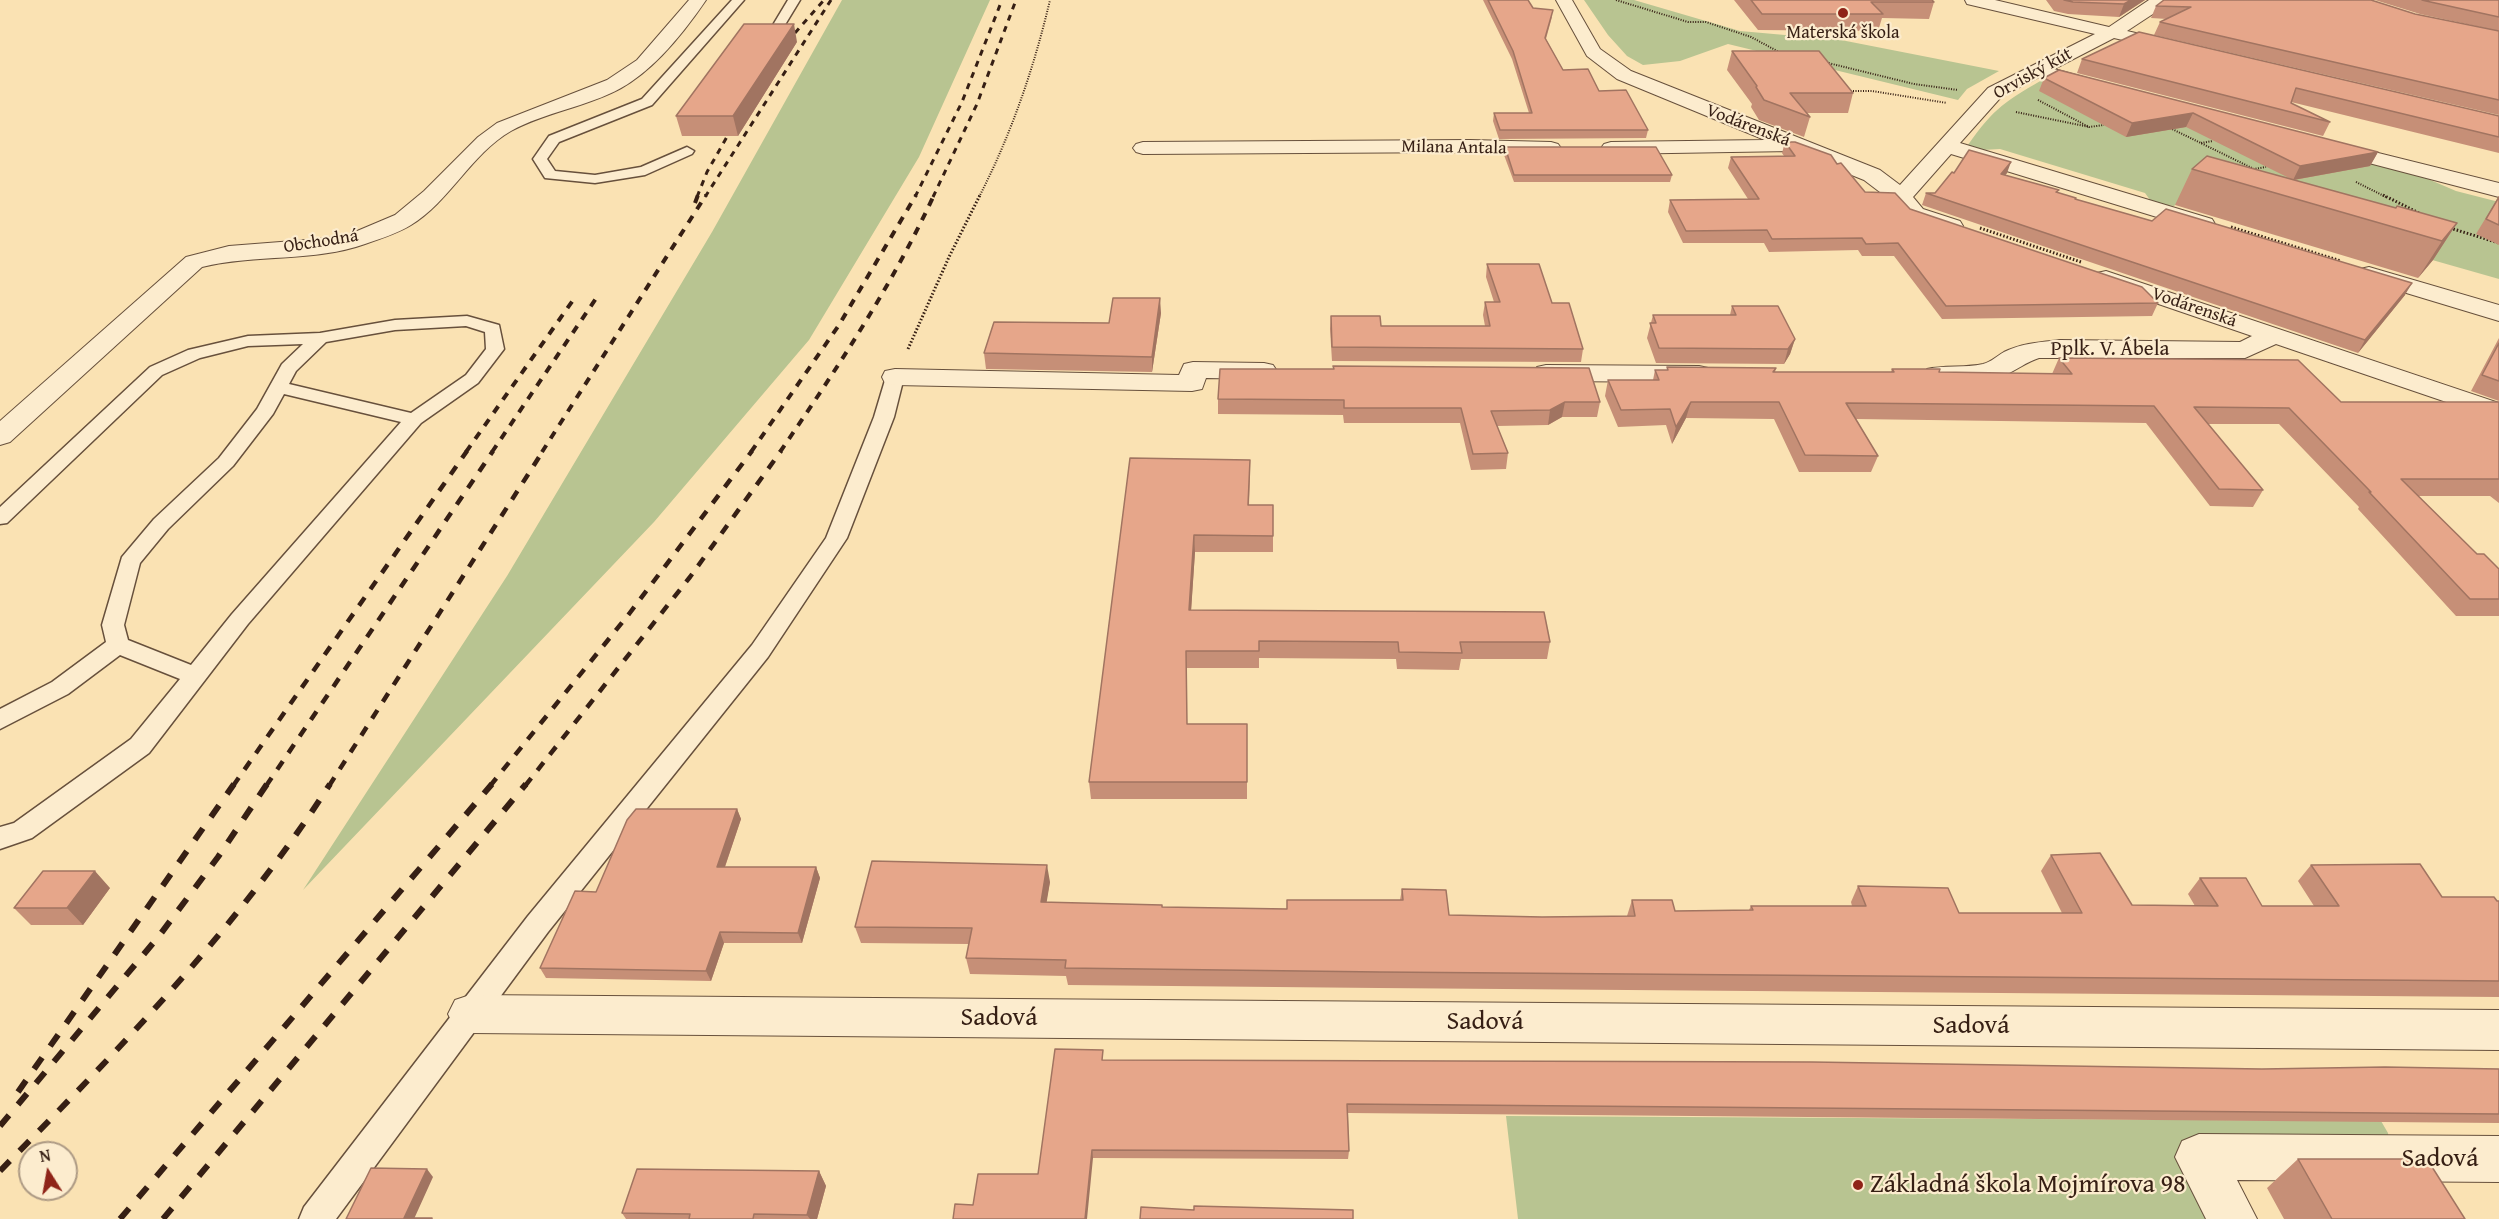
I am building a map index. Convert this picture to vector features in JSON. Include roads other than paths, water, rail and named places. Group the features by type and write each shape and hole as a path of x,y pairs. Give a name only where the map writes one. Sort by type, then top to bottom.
{"street":[{"name":"Obchodná","path":"0,436 194,262 229,253 319,246 355,240 403,220 432,196 486,141 504,127 614,84 644,64 698,0"},
{"name":"Vodárenská","path":"1564,0 1593,52 1624,75 1872,175 1901,197 1916,214 1976,234"},
{"path":"1973,0 2187,51"},
{"name":"Orviský kút","path":"1901,197 1995,92 2111,33 2156,4 2157,0"},
{"path":"2035,70 2108,89"},
{"path":"2310,142 2499,190"},
{"name":"Milana Antala","path":"1143,148 1470,146 1500,149 1571,148"},
{"path":"1595,148 1802,146"},
{"path":"1948,146 2228,229"},
{"path":"2351,266 2499,313"},
{"name":"Vodárenská","path":"2086,272 2499,412"},
{"name":"Pplk. V. Ábela","path":"1911,375 1972,375 1996,369 2015,357 2036,350 2060,348 2245,350 2274,335"},
{"path":"895,377 1192,383 1192,370 1288,371"},
{"path":"1526,373 1725,374"},
{"name":"Sadová","path":"470,1014 2499,1030"},
{"name":"Sadová","path":"2232,1219 2199,1157 2499,1159"}],"lane":[{"path":"687,151 645,171 595,179 550,175 540,159 554,139 647,102 738,0"},
{"path":"776,30 794,0"},
{"path":"0,518 156,371 194,354 248,340 320,338 396,325 467,321 493,330 495,349 472,379 414,418 240,619 140,746 23,831 0,838"},
{"path":"118,645 113,625 130,562 161,524 226,462 266,410 288,368 320,338"},
{"path":"316,1219 538,924 760,651 836,538 884,417 895,377"},
{"path":"279,387 414,418"},
{"path":"118,645 195,676"},
{"path":"0,720 60,688 118,645"}],"railway":[{"path":"787,42 824,0"},
{"path":"705,197 831,0"},
{"path":"916,195 962,102 1002,0"},
{"path":"933,197 977,104 1016,0"},
{"path":"697,197 707,172 728,135"},
{"path":"695,203 698,195"},
{"path":"542,452 706,195"},
{"path":"751,452 839,325 916,195"},
{"path":"780,452 882,295 934,195"},
{"path":"466,452 576,296"},
{"path":"492,452 597,297"},
{"path":"233,786 467,451"},
{"path":"266,786 493,451"},
{"path":"329,786 543,451"},
{"path":"490,786 629,614 752,451"},
{"path":"525,786 690,577 781,451"},
{"path":"18,1092 234,784"},
{"path":"0,1126 159,936 218,857 267,784"},
{"path":"0,1171 132,1033 217,938 294,837 330,784"},
{"path":"120,1219 492,784"},
{"path":"163,1219 526,784"}],"place":[{"name":"Materská škola","path":"1843,13"},
{"name":"Základná škola Mojmírova 98","path":"1858,1185"}]}
